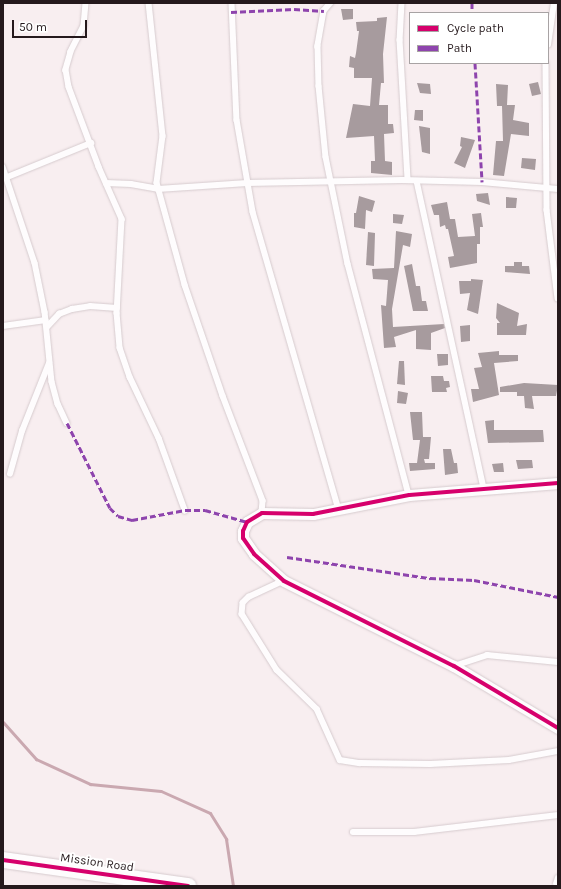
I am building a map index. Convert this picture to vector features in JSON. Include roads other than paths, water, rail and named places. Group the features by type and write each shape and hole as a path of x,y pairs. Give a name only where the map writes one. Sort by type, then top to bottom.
{"street":[{"path":"558,483 409,495 339,510 291,515 262,513 247,522 244,538 254,554 284,580 454,666 558,728"},
{"name":"Mission Road","path":"3,860 188,886"}],"lane":[{"path":"86,3 84,26 71,52 66,70 69,87 106,183 119,210 123,227 117,308 118,337 123,358 159,438 185,510"},
{"path":"149,3 163,136 161,160 157,174 158,189 185,285 223,396 263,501 262,513"},
{"path":"232,3 237,120 247,183 269,276 339,510"},
{"path":"331,3 324,11 318,61 330,181 348,264 409,495"},
{"path":"402,3 400,40 408,180"},
{"path":"549,38 554,3"},
{"path":"546,64 548,231 558,298"},
{"path":"5,181 91,143"},
{"path":"3,167 5,181 31,246 46,320 50,362 58,404 67,423"},
{"path":"106,183 131,184 158,189 247,183 408,180 482,182 558,189"},
{"path":"417,181 484,488"},
{"path":"47,327 59,314 72,309 90,306 117,308"},
{"path":"3,326 46,320"},
{"path":"10,474 24,424 50,362"},
{"path":"284,580 249,597 243,603 242,614 277,670 317,708 340,760 360,763 430,764 509,760 558,751"},
{"path":"454,666 487,656 558,662"},
{"path":"352,832 421,832 558,815"}],"waterway":[{"path":"3,722 36,759 90,784 161,791 210,813 226,839 233,886"}]}
